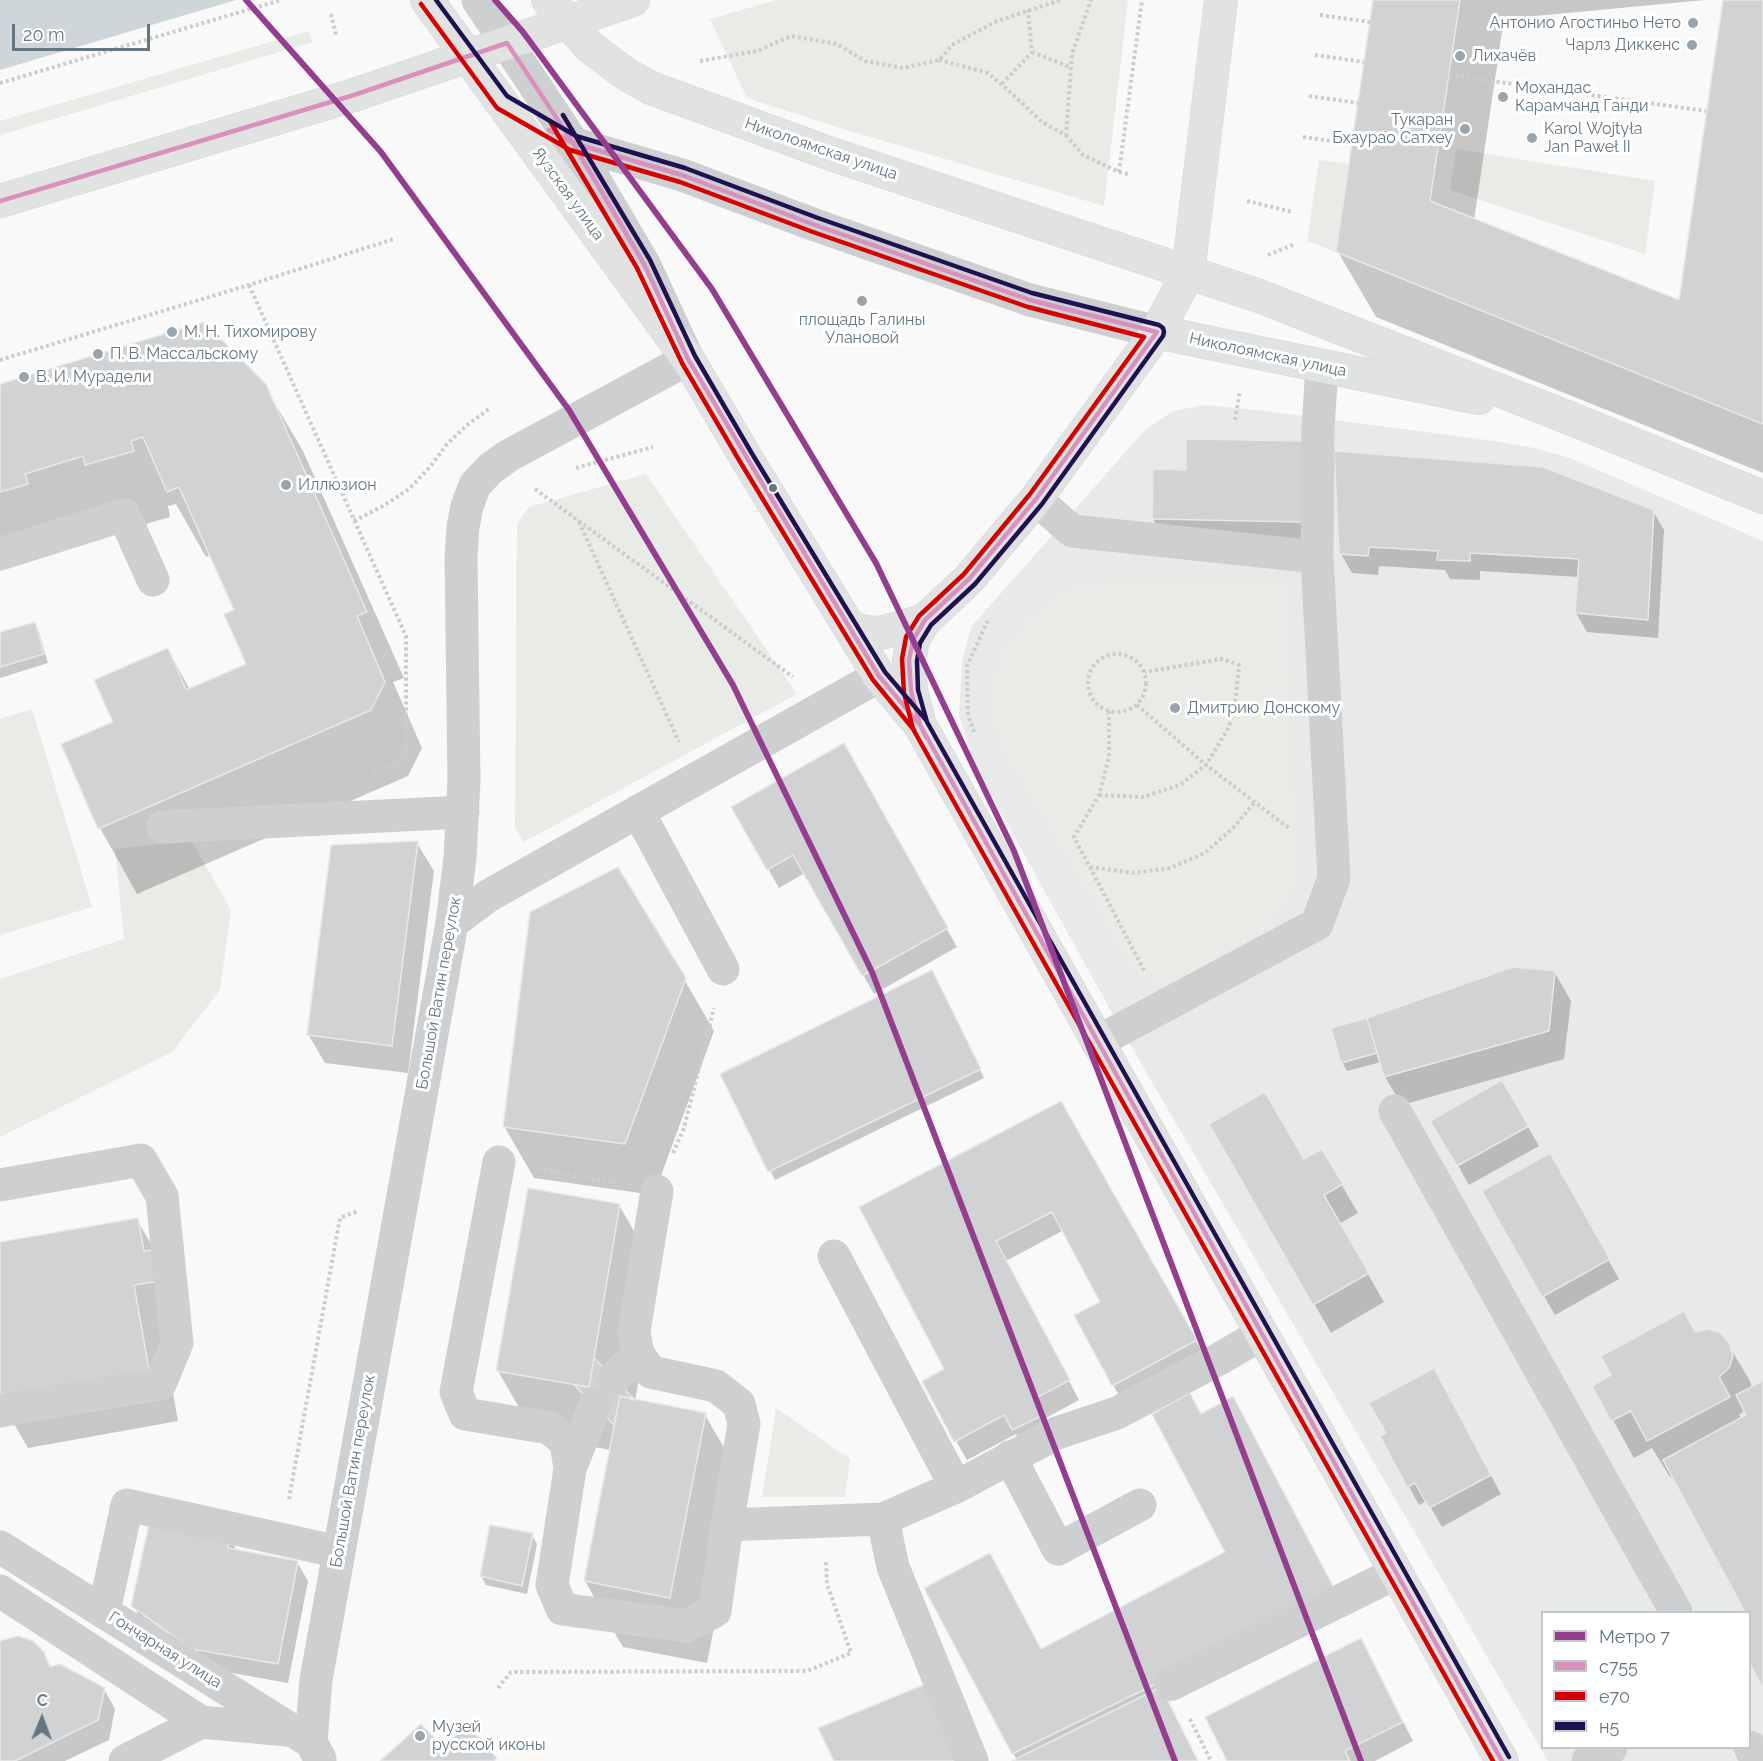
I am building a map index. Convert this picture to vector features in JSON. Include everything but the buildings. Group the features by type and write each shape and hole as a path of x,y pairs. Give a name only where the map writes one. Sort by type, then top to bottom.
{"main road":[{"name":"Яузская улица","path":"427,0 688,359 879,676 920,725 1502,1761"},
{"path":"0,201 354,96 507,43 557,11 633,0"},
{"path":"849,626 873,633 885,632 926,620 969,579 1036,499 1157,332 1188,273 1221,0"},
{"name":"Николоямская улица","path":"557,11 605,60 651,88 834,155 1259,296 1763,496"},
{"name":"Николоямская улица","path":"1157,332 1567,417"},
{"name":"Яузская улица","path":"920,725 911,691 909,660 913,640 926,620"}],"street":[{"name":"Яузская улица","path":"478,0 573,143 644,264 688,359"},
{"name":"Николоямская улица","path":"502,102 573,143 682,175 815,225 1030,300 1157,332"},
{"name":"Большой Ватин переулок","path":"309,1745 316,1680 452,923 463,812 461,557 467,506 475,485 508,456 688,359"},
{"path":"1097,1042 1317,924 1334,878 1317,557 1318,429 1322,366"},
{"path":"1036,499 1072,531 1317,557"},
{"path":"0,554 124,515 153,580"},
{"path":"452,923 488,896 879,676"},
{"path":"638,811 723,969"},
{"path":"163,827 463,812"},
{"path":"1395,1112 1675,1611"},
{"path":"0,1185 141,1160 162,1196 177,1343 160,1384 0,1411"},
{"path":"498,1162 456,1392 465,1414 549,1428 566,1442 570,1469"},
{"path":"594,1405 570,1469 552,1585 562,1609 686,1626 715,1611 726,1525 744,1424 739,1404 716,1386 651,1372 638,1354 634,1331 657,1191"},
{"path":"834,1256 956,1487"},
{"path":"726,1525 883,1519 956,1487 1057,1432 1117,1413 1262,1334"},
{"path":"614,1378 638,1354"},
{"path":"1010,1457 1058,1549 1140,1505"},
{"path":"104,1611 127,1505 339,1552"},
{"path":"883,1519 893,1567 972,1761"},
{"name":"Гончарная улица","path":"0,1547 104,1611 309,1745"},
{"path":"1172,1684 1396,1573"},
{"path":"0,1591 201,1722 309,1745"},
{"path":"125,1761 201,1722"},
{"path":"1588,1761 1609,1749"}],"path":[{"path":"0,83 281,0"},
{"path":"939,60 951,45 997,21 1061,0"},
{"path":"1066,135 1072,54 1091,0"},
{"path":"1119,172 1142,0"},
{"path":"1002,84 1032,52 1028,10"},
{"path":"331,14 336,35"},
{"path":"1320,15 1370,22"},
{"path":"696,62 757,51 791,36 837,44 865,61 903,68 939,60 988,74 1002,84 1042,122 1066,135 1083,155 1128,174"},
{"path":"1032,52 1070,67"},
{"path":"1315,55 1364,62"},
{"path":"1449,75 1706,111"},
{"path":"1309,96 1358,103"},
{"path":"1303,137 1353,144"},
{"path":"1247,201 1293,212"},
{"path":"0,360 249,285 394,238"},
{"path":"249,285 406,636 406,759 374,774 376,817"},
{"path":"354,521 409,489 430,467 447,444 490,408"},
{"path":"573,470 653,447"},
{"path":"430,467 436,477"},
{"path":"526,482 830,704"},
{"path":"579,522 696,779"},
{"path":"975,737 968,715 967,666 991,615"},
{"path":"1112,653 1126,654 1137,661 1145,672 1147,685 1137,705 1122,712 1109,711 1098,705 1089,694 1088,681 1091,668 1100,659 1112,653"},
{"path":"1100,795 1142,797 1180,785 1206,765 1230,727 1239,665 1222,659 1145,672"},
{"path":"1137,705 1206,765 1334,861"},
{"path":"1109,711 1109,757 1100,795 1074,837 1163,1007"},
{"path":"1089,867 1134,873 1170,868 1205,853 1235,826 1255,802"},
{"path":"498,1162 657,1191 684,1128 723,969"},
{"path":"307,1545 287,1514 340,1218 360,1210"},
{"path":"498,1688 511,1672"}],"shaded area":[{"path":"0,0 236,0 0,70"},
{"path":"776,0 1128,0 1104,206 747,98 710,19"},
{"path":"308,31 313,42 0,135 0,121"},
{"path":"1456,149 1655,181 1645,254 1450,190"},
{"path":"1319,160 1349,164 1336,252 1307,241"},
{"path":"1205,405 1265,411 1534,448 1570,458 1763,541 1763,1761 1548,1761 1541,1749 1121,1029 975,766 959,716 962,662 971,627 1145,430 1173,411"},
{"path":"646,474 797,694 524,842 515,828 517,523 529,507"},
{"path":"1287,580 1294,888 1264,931 1170,984 1137,976 1005,755 995,728 992,703 993,676 1003,649 1029,617 1067,590 1103,581"},
{"path":"32,709 92,907 0,935 0,719"},
{"path":"191,840 231,910 220,990 172,1052 0,1137 0,979 124,939 115,849"},
{"path":"776,1408 850,1459 845,1497 762,1497"}],"metro line":[{"name":"7","path":"246,0 381,152 569,410 733,685 872,972 1175,1761"},
{"name":"7","path":"495,0 523,32 712,289 876,563 1014,851 1361,1761"}],"transit line":[{"name":"н5","path":"436,0 507,96 576,136 685,168 818,218 1032,293 1159,325 1163,328 1163,336 1042,504 975,584 931,625 920,643 917,661 918,690 927,722 1509,1757"},
{"name":"е70","path":"421,4 497,108 570,150 680,182 813,232 1028,307 1144,337 1030,494 964,574 919,616 906,637 902,659 904,693 913,729 1493,1761"},
{"name":"с755","path":"0,201 354,95 507,43 573,143 644,264 688,359 762,483 879,676 920,725 1502,1761"},
{"name":"н5","path":"563,115 650,260 695,356 751,452 885,672 926,720"},
{"name":"е70","path":"551,123 637,268 682,363 739,460 873,680 914,730"},
{"name":"с755","path":"549,130 573,143 682,175 815,225 1030,300 1157,332 1036,499 969,579 925,620 913,640 909,660 911,691 920,725 926,737"}],"place":[{"name":"Антонио Агостиньо Нето","path":"1693,23"},
{"name":"Чарлз Диккенс","path":"1692,45"},
{"name":"Лихачёв","path":"1460,56"},
{"name":"Мохандас Карамчанд Ганди","path":"1503,97"},
{"name":"Тукаран Бхаурао Сатхеу","path":"1465,129"},
{"name":"Karol Wojtyła Jan Paweł II","path":"1532,138"},
{"name":"площадь Галины Улановой","path":"862,301"},
{"name":"М. Н. Тихомирову","path":"172,332"},
{"name":"П. В. Массальскому","path":"98,354"},
{"name":"В. И. Мурадели","path":"24,377"},
{"name":"Иллюзион","path":"286,485"},
{"name":"Дмитрию Донскому","path":"1175,708"},
{"name":"Музей русской иконы","path":"420,1736"}]}
